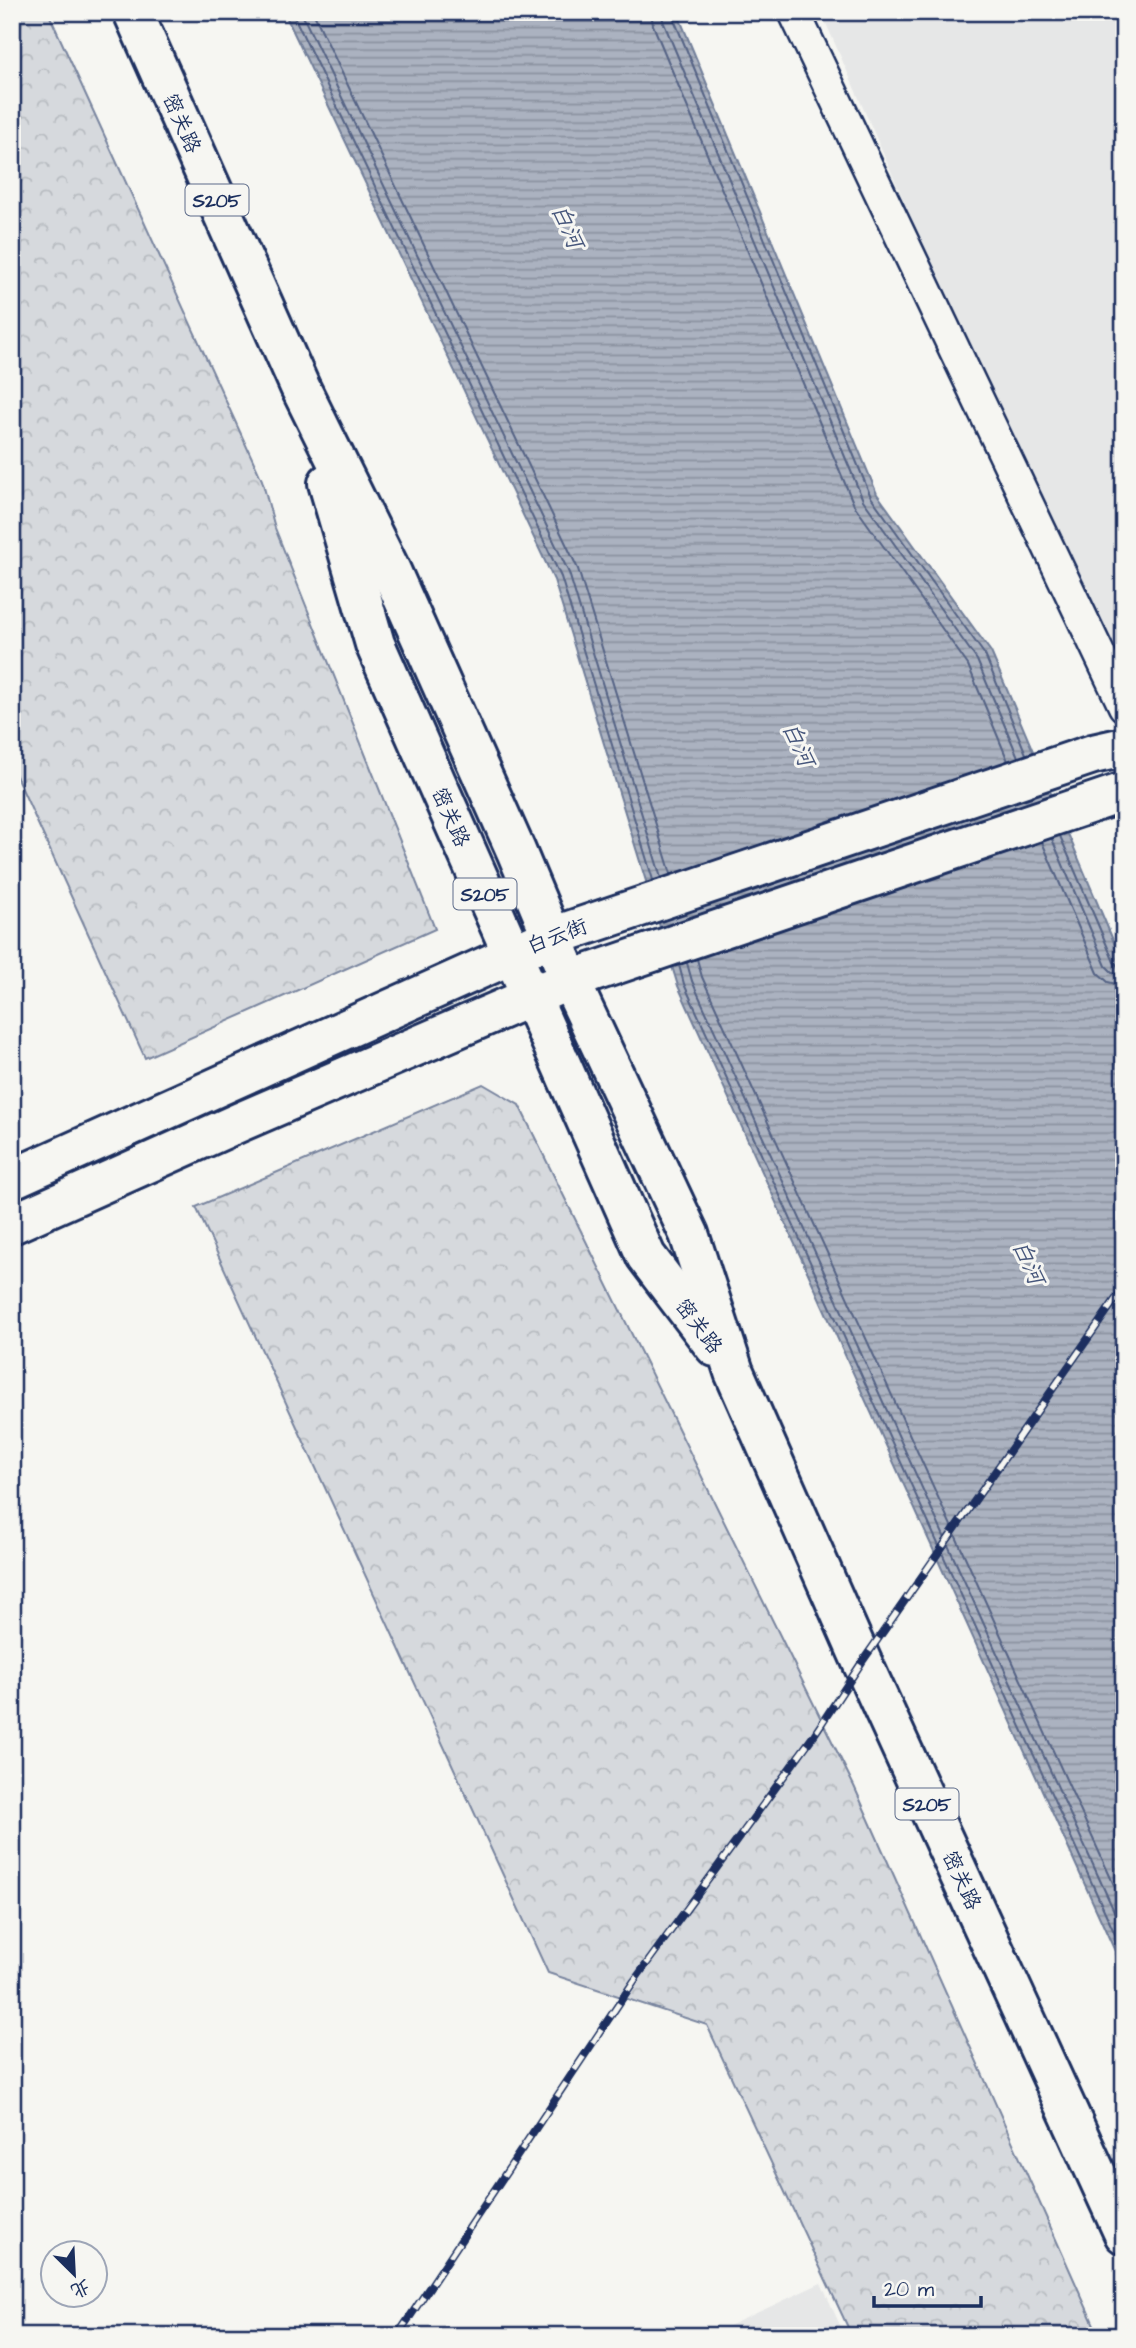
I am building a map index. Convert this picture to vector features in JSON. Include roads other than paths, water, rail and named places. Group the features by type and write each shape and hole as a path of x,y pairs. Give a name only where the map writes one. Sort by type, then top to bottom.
{"main road":[{"name":"密关路","path":"133,12 300,387 391,571 516,851 570,980 689,1234 734,1372 867,1675 1124,2234"},
{"name":"密关路","path":"300,387 375,644 511,954 646,1256 734,1372"},
{"name":"白云街","path":"12,1179 551,937 1094,754 1124,747"},
{"path":"12,1224 240,1122 570,980 1124,792"}],"street":[{"path":"794,12 1124,706"}],"water":[{"name":"白河","path":"284,12 677,12 877,494 991,652 1124,966 1124,1971 678,986 554,580"}],"railway":[{"path":"397,2336 634,1981 814,1735 1124,1287"}]}
